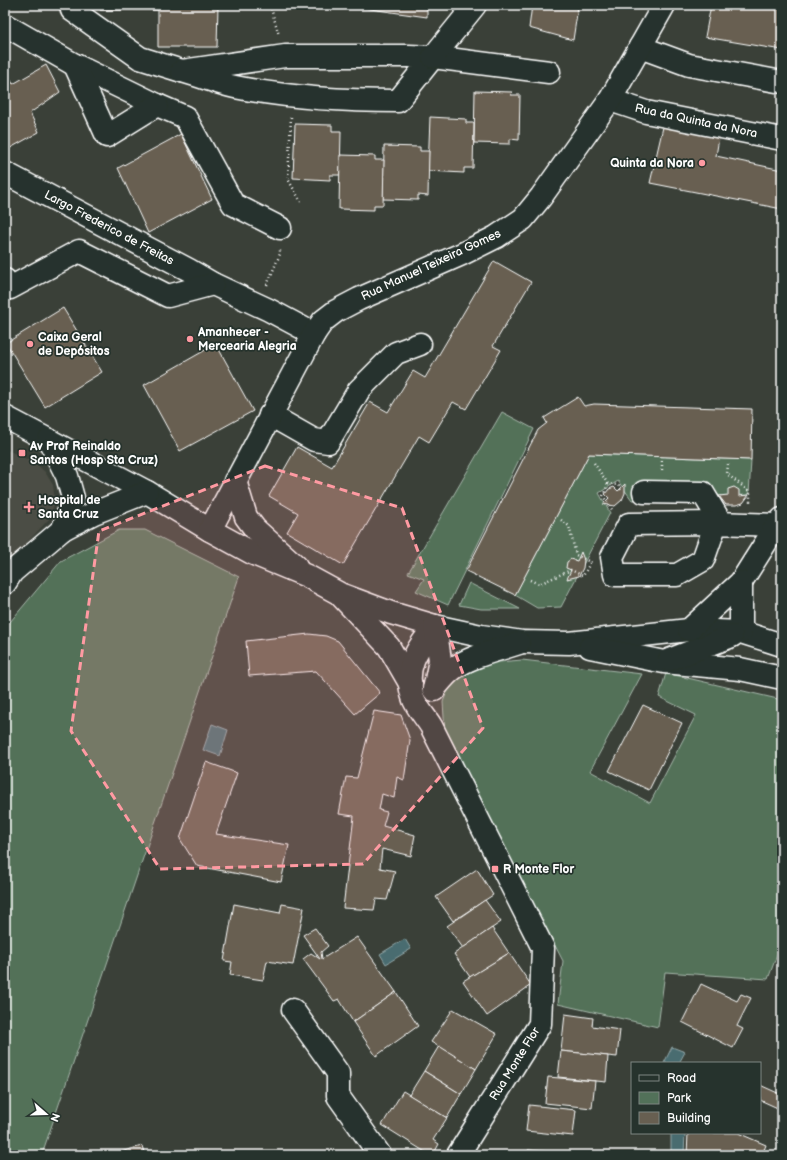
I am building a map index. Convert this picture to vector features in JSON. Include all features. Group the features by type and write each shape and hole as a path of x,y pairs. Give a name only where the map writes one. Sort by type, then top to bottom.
{"street":[{"path":"71,5 72,10 140,58 234,86 292,96 355,101 398,101 475,5"},
{"name":"Rua Manuel Teixeira Gomes","path":"210,530 270,415 314,334 323,321 336,311 359,299 496,237 523,219 541,197 610,100 664,5"},
{"path":"5,25 75,64 185,118 233,204 280,228"},
{"path":"640,47 688,65 782,82"},
{"path":"182,70 284,56 409,56 433,57 549,72"},
{"path":"75,64 107,136 157,105"},
{"name":"Rua da Quinta da Nora","path":"610,100 646,112 782,139"},
{"name":"Largo Frederico de Freitas","path":"5,173 213,284 270,310 314,334"},
{"path":"5,280 10,288 79,251 168,296 213,284"},
{"path":"270,415 314,440 328,442 359,390 396,353 420,344"},
{"path":"5,416 147,492 210,530 254,554 307,576 340,594 391,613 435,626 481,636 522,642 569,643 689,630 741,632 782,645"},
{"path":"49,440 67,476 73,498 63,529"},
{"path":"235,481 246,517 255,529 307,576"},
{"path":"5,583 12,572 63,529 94,513 147,492"},
{"path":"644,492 703,494 719,523"},
{"path":"719,523 703,560 677,575 614,575 612,557 633,527 719,523 750,524 779,522"},
{"path":"689,630 741,582 779,522"},
{"path":"741,582 741,632"},
{"path":"340,594 389,647 410,685 415,700 432,726"},
{"path":"410,685 409,671 413,658 419,647 435,626"},
{"path":"432,726 430,706 440,660 435,626"},
{"path":"664,662 741,632"},
{"path":"434,689 454,668 470,660 522,642"},
{"path":"569,643 664,662 740,669 782,678"},
{"name":"Rua Monte Flor","path":"432,726 543,948 540,1024 458,1155"},
{"path":"293,1010 338,1073 338,1096 380,1155"}],"path":[{"path":"270,5 284,56"},
{"path":"292,96 288,179 301,202"},
{"path":"273,271 280,254"},
{"path":"594,463 608,484"},
{"path":"728,464 727,474 750,492 750,524"},
{"path":"608,484 618,485 633,527"},
{"path":"608,484 603,496 633,527"},
{"path":"530,580 539,584 571,570 583,576 590,563 576,555 570,526 561,520"}],"highlighted area":[{"path":"265,466 402,508 483,728 363,864 160,869 71,731 99,531"}],"shaded area":[{"name":"Hospital de Santa Cruz","path":"5,449 35,463 45,472 53,485 55,502 49,519 5,566"}],"green space":[{"path":"502,412 534,429 448,605 416,591 424,579 408,573"},
{"path":"589,454 751,460 749,495 719,496 709,482 637,484 637,500 632,500 618,481 599,493 610,513 561,607 537,608 515,595"},
{"path":"119,530 145,530 239,577 43,1151 27,1155 5,1155 5,628 61,561"},
{"path":"469,583 520,609 481,609 459,605"},
{"path":"522,660 642,674 590,771 650,803 696,715 659,697 666,673 782,700 782,941 768,979 665,972 658,1027 558,1004 563,961 445,732 443,702 452,679 476,664"}],"water":[{"path":"212,724 228,730 220,756 203,750"},
{"path":"405,939 411,949 386,964 380,954"},
{"path":"672,1047 685,1052 680,1062 664,1062"},
{"path":"671,1134 685,1134 684,1155 671,1155"}],"building":[{"path":"100,5 218,5 217,47 158,47 158,10 100,10"},
{"path":"363,5 427,5 427,17 363,8"},
{"path":"532,5 597,5 597,8 578,7 573,40 529,28"},
{"path":"711,5 782,5 782,50 705,37"},
{"path":"46,65 60,92 30,113 39,132 5,151 5,70 13,84"},
{"path":"475,91 512,92 511,95 520,95 519,140 510,139 510,144 474,143"},
{"path":"430,117 466,119 466,123 474,123 473,168 464,168 464,173 428,171"},
{"path":"295,124 332,125 332,131 341,131 340,175 330,175 330,180 293,178"},
{"name":"Quinta da Nora","path":"663,127 719,138 716,156 782,170 782,209 650,183"},
{"path":"181,134 212,199 148,233 118,168"},
{"path":"384,146 420,147 420,151 429,151 428,196 418,195 418,200 383,199"},
{"path":"340,155 375,156 375,160 384,160 383,205 374,205 374,210 339,209"},
{"path":"494,261 531,282 493,346 501,350 466,409 453,402 429,442 419,436 343,565 287,532 298,513 269,496 297,447 332,467 370,402 388,412 413,371 425,378"},
{"path":"63,308 102,372 45,407 6,343"},
{"path":"216,344 253,411 180,451 144,385"},
{"path":"578,397 584,406 594,404 752,409 751,460 589,454 515,595 466,571 538,430 547,423 544,418"},
{"path":"625,484 625,493 622,500 615,506 603,504 609,498 605,494 609,489 614,487 618,491"},
{"path":"734,487 739,490 739,496 749,495 743,503 726,505 719,496 728,495 728,489"},
{"path":"581,552 584,560 583,568 579,576 567,579 571,570 566,568 567,562 571,559 577,561"},
{"path":"309,634 326,636 338,641 380,693 355,714 316,671 249,676 246,641"},
{"path":"643,705 682,723 649,790 609,771"},
{"path":"374,711 401,715 410,740 404,780 397,777 394,798 382,794 379,810 387,812 383,826 415,835 411,856 382,849 380,868 395,871 387,900 376,899 374,910 343,908 354,816 339,814 346,777 357,778"},
{"path":"206,762 237,773 216,834 289,845 281,882 197,866 180,839"},
{"path":"477,869 493,895 453,921 436,897"},
{"path":"485,900 501,922 463,948 447,926"},
{"path":"234,904 280,913 282,904 304,908 293,965 267,961 263,980 230,975 232,962 224,961"},
{"path":"315,928 328,946 321,952 322,959 357,937 396,992 353,1022 339,999 334,1001 303,959 311,953 320,959 303,935"},
{"path":"492,928 509,953 470,977 454,954"},
{"path":"509,953 531,985 487,1016 463,981"},
{"path":"701,984 737,1001 741,994 751,998 737,1026 743,1029 733,1048 682,1022"},
{"path":"396,992 418,1026 376,1056 353,1022"},
{"path":"453,1009 497,1034 476,1069 431,1042"},
{"path":"565,1014 593,1018 592,1026 620,1030 617,1057 561,1051"},
{"path":"439,1046 476,1069 461,1094 424,1071"},
{"path":"561,1051 608,1056 606,1082 558,1077"},
{"path":"424,1071 461,1094 447,1118 409,1095"},
{"path":"548,1077 595,1081 592,1108 545,1103"},
{"path":"761,1085 782,1095 782,1110 761,1100"},
{"path":"403,1091 447,1118 433,1140 439,1144 433,1155 430,1155 382,1125"},
{"path":"529,1105 576,1110 573,1136 526,1131"},
{"path":"688,1134 740,1134 766,1145 762,1155 687,1155"},
{"path":"142,1146 145,1155 109,1155"},
{"path":"528,1150 552,1152 552,1155 528,1155"}],"place":[{"name":"Quinta da Nora","path":"702,163"},
{"name":"Amanhecer - Mercearia Alegria","path":"190,339"},
{"name":"Caixa Geral de Depósitos","path":"30,344"},
{"name":"Av Prof Reinaldo Santos (Hosp Sta Cruz)","path":"22,453"},
{"name":"Hospital de Santa Cruz","path":"29,507"},
{"name":"R Monte Flor","path":"495,869"}]}
